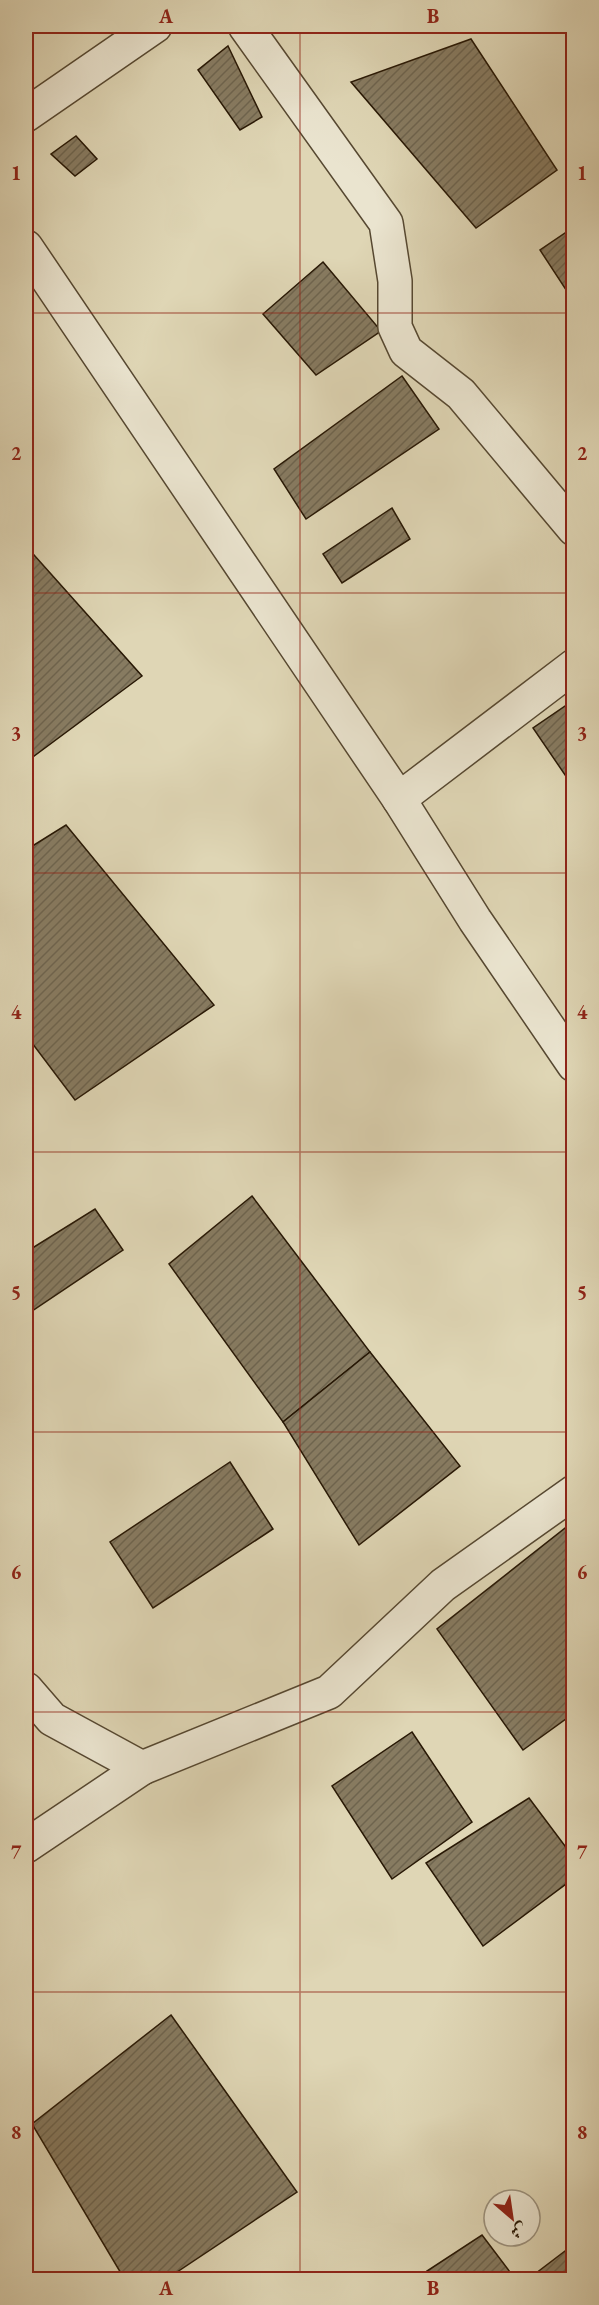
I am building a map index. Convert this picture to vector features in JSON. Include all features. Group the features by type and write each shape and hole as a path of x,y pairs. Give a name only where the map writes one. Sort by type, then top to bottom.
{"street":[{"path":"26,115 155,26"},
{"path":"245,26 386,223 395,281 395,327 406,351 461,394 573,530"},
{"path":"26,247 399,800 475,920 573,1065"},
{"path":"399,800 573,666"},
{"path":"26,1846 142,1768 329,1692 443,1585 573,1492"},
{"path":"26,1689 52,1719 142,1768"}],"building":[{"path":"471,39 557,170 476,228 351,82"},
{"path":"228,46 262,117 240,130 198,70"},
{"path":"76,136 97,159 75,176 51,154"},
{"path":"574,227 574,302 540,250"},
{"path":"323,262 381,331 316,375 263,314"},
{"path":"402,376 439,429 306,519 274,469"},
{"path":"392,508 410,539 342,583 323,554"},
{"path":"26,546 142,676 26,762"},
{"path":"574,700 574,788 533,728"},
{"path":"66,825 214,1005 75,1100 26,1035 26,850"},
{"path":"252,1196 370,1352 283,1422 169,1264"},
{"path":"95,1209 123,1250 26,1315 26,1252"},
{"path":"370,1352 460,1466 359,1545 283,1422"},
{"path":"230,1462 273,1529 153,1608 110,1542"},
{"path":"574,1521 574,1713 523,1750 437,1629"},
{"path":"412,1732 472,1822 392,1879 332,1786"},
{"path":"529,1798 574,1858 574,1878 483,1946 426,1863"},
{"path":"171,2015 297,2192 165,2280 125,2280 32,2124"},
{"path":"482,2235 482,2248 492,2248 516,2280 433,2280 427,2271"},
{"path":"569,2248 574,2254 574,2280 527,2280"}]}
